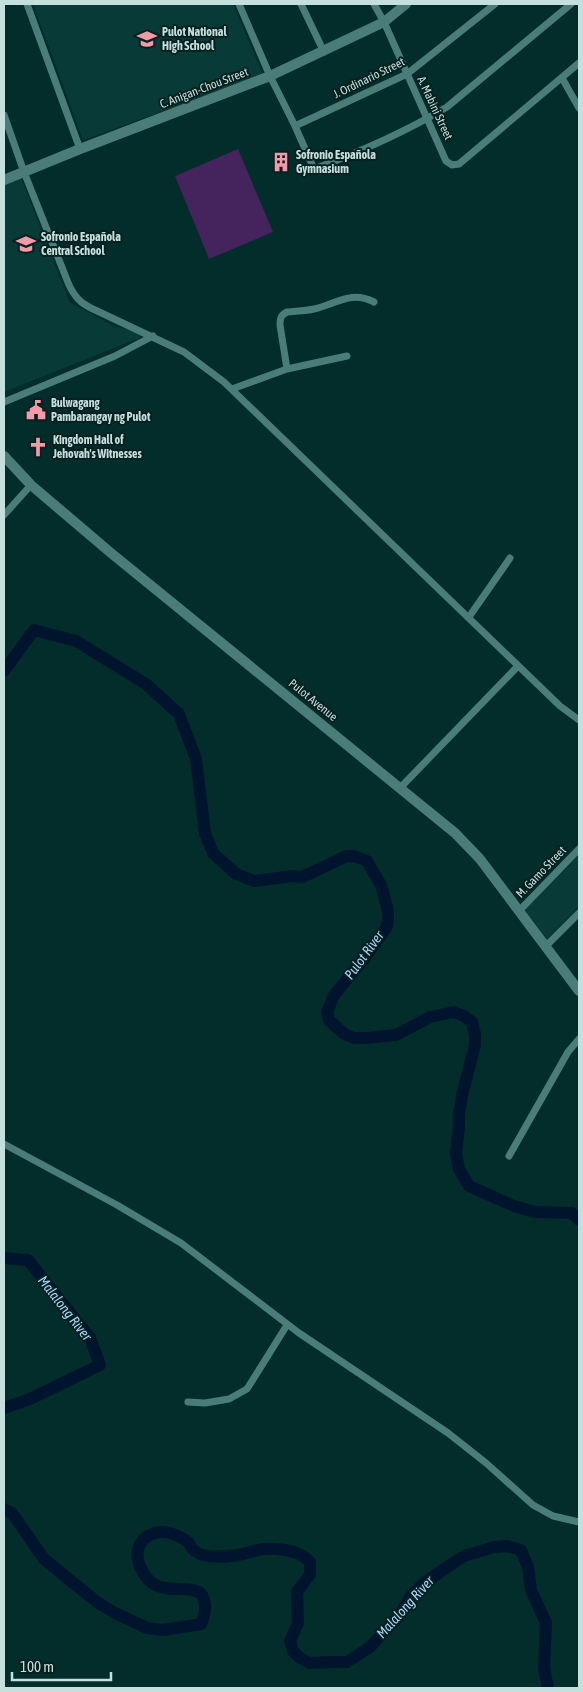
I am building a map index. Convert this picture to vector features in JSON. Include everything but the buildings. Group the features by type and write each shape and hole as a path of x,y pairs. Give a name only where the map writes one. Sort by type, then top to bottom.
{"street":[{"path":"28,4 80,149"},
{"path":"238,4 314,169 356,153 427,119 446,107 570,4"},
{"path":"301,4 324,52"},
{"name":"A. Mabini Street","path":"374,4 384,22 446,160 452,165 459,164 562,78"},
{"name":"C. Anigan-Chou Street","path":"4,180 270,76 384,22 406,4"},
{"name":"J. Ordinario Street","path":"295,126 407,74 495,4"},
{"path":"579,63 562,78 579,108"},
{"path":"4,115 24,172 75,297 88,307 153,336 204,365 560,706 579,720"},
{"path":"287,369 280,325 280,319 283,314 291,311 312,310 350,297 361,297 374,302"},
{"path":"4,402 116,356 153,336"},
{"path":"232,390 287,369 346,356"},
{"name":"Pulot Avenue","path":"4,456 32,485 111,553 401,787 467,844 520,910 579,991"},
{"path":"4,516 32,485"},
{"path":"469,617 510,558"},
{"path":"401,787 518,666"},
{"name":"M. Gamo Street","path":"520,910 579,849"},
{"path":"546,946 579,913"},
{"path":"509,1156 568,1052 579,1039"},
{"path":"4,1144 172,1237 287,1324 448,1433 534,1505 553,1516 579,1522"},
{"path":"188,1402 205,1403 229,1399 246,1389 287,1324"}],"shaded area":[{"name":"Pulot National High School","path":"33,4 233,4 263,75 83,140"},
{"path":"238,149 273,232 209,259 175,176"},
{"name":"Sofronio Española Central School","path":"21,178 70,303 116,327 142,333 139,338 4,392 4,186"},
{"path":"579,855 579,906 547,939 525,910"}],"waterway":[{"name":"Pulot River","path":"4,671 34,630 76,641 146,684 179,714 196,759 205,833 213,853 236,874 254,881 293,876 302,877 347,856 354,856 367,861 381,885 388,911 388,921 386,928 364,959 334,995 327,1012 329,1020 343,1033 354,1038 396,1035 430,1017 454,1012 472,1022 475,1045 459,1114 456,1154 459,1169 469,1186 514,1206 535,1212 572,1213 579,1220"},
{"name":"Malalong River","path":"4,1258 28,1260 90,1338 100,1365 30,1399 4,1408"},
{"name":"Malalong River","path":"4,1509 12,1513 44,1559 97,1602 147,1628 163,1630 201,1624 205,1610 204,1598 198,1592 158,1586 152,1583 146,1576 138,1561 138,1553 143,1539 150,1535 167,1532 182,1538 200,1554 214,1557 244,1554 265,1549 290,1551 305,1557 310,1562 310,1574 297,1592 298,1623 290,1641 293,1651 300,1658 310,1663 347,1662 370,1647 399,1616 411,1596 423,1584 464,1556 494,1547 507,1546 521,1550 528,1567 531,1590 546,1623 544,1668 548,1688"}],"place":[{"name":"Pulot National High School","path":"147,39"},
{"name":"Sofronio Española Gymnasium","path":"281,162"},
{"name":"Sofronio Española Central School","path":"26,244"},
{"name":"Bulwagang Pambarangay ng Pulot","path":"36,410"},
{"name":"Kingdom Hall of Jehovah's Witnesses","path":"38,447"}]}
